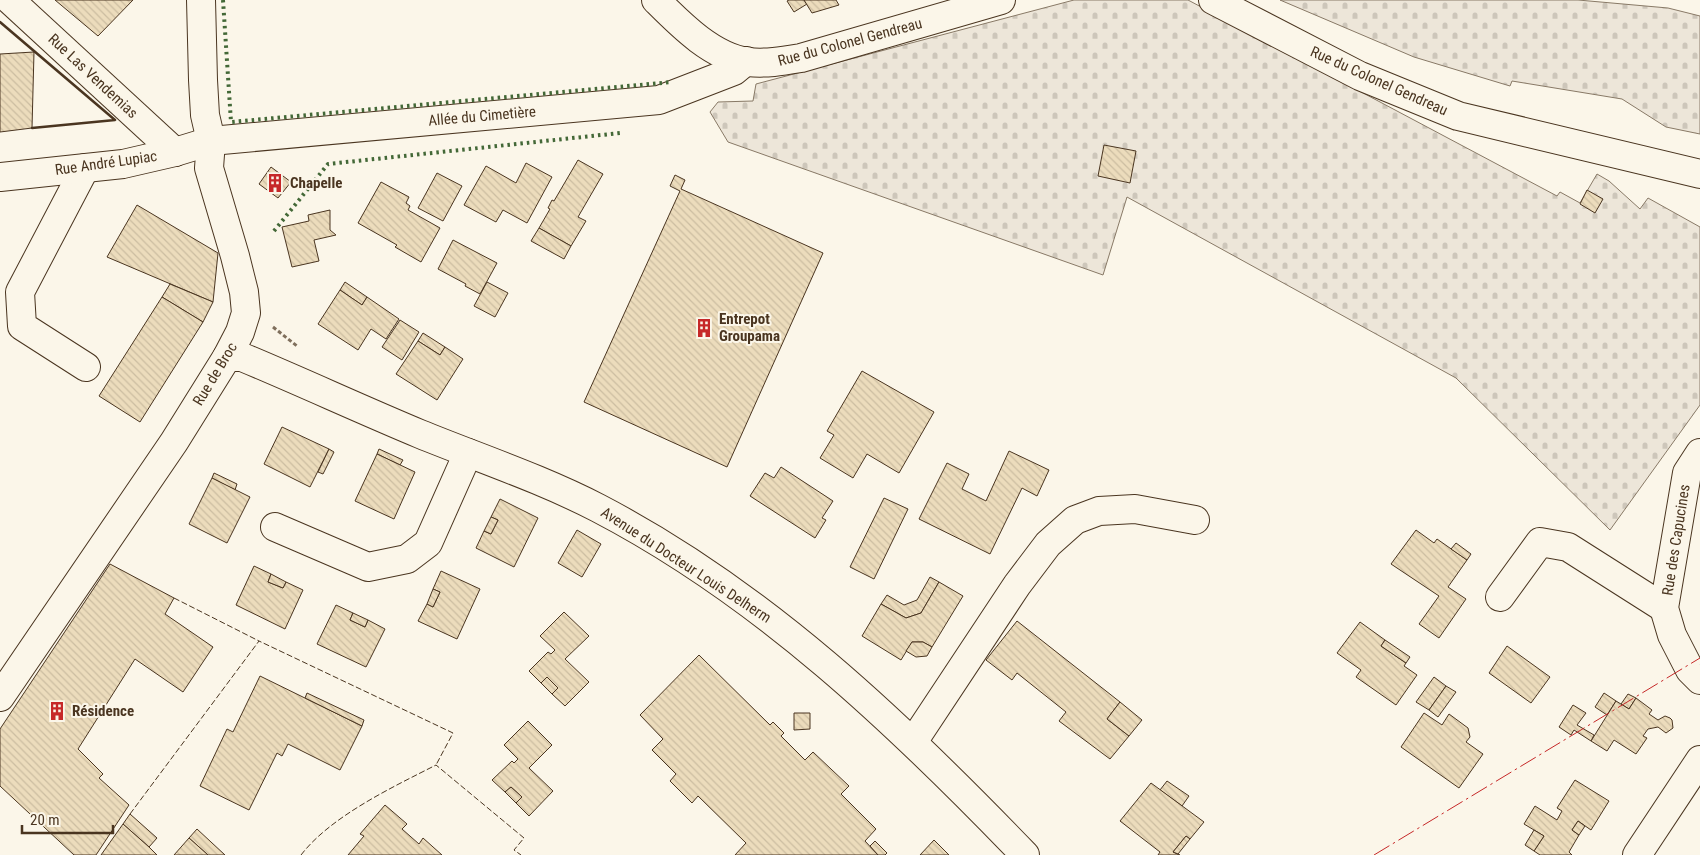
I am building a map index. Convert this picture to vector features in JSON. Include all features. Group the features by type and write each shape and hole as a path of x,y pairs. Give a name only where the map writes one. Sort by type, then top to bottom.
{"street":[{"name":"Rue Las Vendemias","path":"10,0 175,152"},
{"name":"Rue de Broc","path":"0,697 174,442 240,332 246,313 244,292 235,256 209,168 210,141 205,114 201,0"},
{"name":"Rue du Colonel Gendreau","path":"656,0 679,23 706,43 727,55 746,61 773,63 801,58 1002,0"},
{"name":"Rue du Colonel Gendreau","path":"1213,0 1360,76 1449,113 1700,174"},
{"name":"Allée du Cimetière","path":"210,141 659,100 734,71 746,61"},
{"name":"Rue André Lupiac","path":"0,177 123,164 175,152 210,141"},
{"path":"85,168 20,292 22,326 86,367"},
{"name":"Avenue du Docteur Louis Delherm","path":"226,357 242,357 359,409 598,508 717,581 802,643 912,742 1025,855"},
{"path":"275,526 368,567 407,559 428,543 468,453"},
{"name":"Rue des Capucines","path":"1700,453 1687,473 1664,608 1672,635 1690,670 1700,680"},
{"path":"912,742 1016,585 1048,544 1075,520 1099,511 1135,509 1195,520"},
{"path":"1500,597 1540,542 1568,547 1664,608"},
{"path":"1637,855 1700,760"}],"green space":[{"path":"1074,0 1188,0 1557,196 1560,192 1580,203 1597,174 1609,181 1640,209 1648,198 1700,227 1700,405 1610,530 1456,378 1127,197 1103,275 728,142 710,112 718,102 753,101 756,84"},
{"path":"1280,0 1578,0 1668,8 1700,16 1700,134 1666,127 1622,99 1512,81 1510,86 1414,57"}],"building":[{"path":"55,0 133,0 98,36"},
{"path":"804,0 807,4 794,12 787,1"},
{"path":"804,0 836,0 839,5 812,13"},
{"path":"34,52 32,128 0,132 0,54"},
{"path":"1104,145 1136,151 1130,183 1098,176"},
{"path":"578,160 603,174 578,217 586,221 571,246 539,228 550,209 548,208 552,200 554,201"},
{"path":"526,163 552,177 527,223 503,210 496,222 464,205 486,166 516,183"},
{"name":"Chapelle","path":"271,167 291,182 278,198 259,184"},
{"path":"437,173 462,186 443,221 418,208"},
{"name":"Entrepot Groupama","path":"675,175 685,180 681,189 823,253 727,467 584,402 680,191 670,186"},
{"path":"381,182 409,197 406,203 410,206 408,210 440,228 421,262 395,247 397,245 358,223"},
{"path":"1587,190 1603,199 1595,213 1580,204"},
{"path":"137,205 218,253 213,302 107,257"},
{"path":"330,210 330,230 336,235 314,240 319,261 292,267 282,227 309,221 308,215"},
{"path":"539,228 571,246 564,259 531,241"},
{"path":"453,240 497,263 480,294 438,269"},
{"path":"345,282 367,297 362,305 340,290"},
{"path":"487,282 508,293 495,317 474,306"},
{"path":"170,284 213,302 203,322 162,297"},
{"path":"340,290 362,305 367,297 399,319 386,339 371,329 358,350 318,324"},
{"path":"162,297 203,322 140,422 99,396"},
{"path":"400,320 419,332 402,360 382,347"},
{"path":"423,333 445,347 440,355 418,341"},
{"path":"418,341 440,355 445,347 463,359 437,400 396,374"},
{"path":"862,371 934,412 899,473 867,454 853,478 820,458 834,435 827,431"},
{"path":"282,427 329,449 310,487 264,464"},
{"path":"329,449 334,452 323,474 318,472"},
{"path":"379,449 403,460 400,465 377,454"},
{"path":"1009,451 1049,470 1037,496 1022,488 990,554 919,519 947,463 969,474 962,489 986,501"},
{"path":"377,454 415,472 394,519 355,501"},
{"path":"781,467 833,501 822,518 826,520 815,538 750,496 765,473 774,478"},
{"path":"214,473 237,484 235,490 212,478"},
{"path":"212,478 250,497 227,543 189,524"},
{"path":"884,498 908,509 874,579 850,567"},
{"path":"500,499 538,518 514,567 476,548 484,531 491,534 498,520 491,517"},
{"path":"491,517 498,520 491,534 484,531"},
{"path":"577,530 601,544 582,577 558,563"},
{"path":"1416,530 1434,543 1437,539 1467,560 1448,587 1466,599 1439,638 1419,624 1439,596 1391,564"},
{"path":"1456,543 1471,554 1467,560 1451,549"},
{"name":"Résidence","path":"110,564 174,598 165,614 213,647 183,692 135,659 78,749 103,774 99,778 129,805 96,855 74,855 0,786 0,729"},
{"path":"254,566 271,574 268,582 283,588 286,582 303,590 285,629 236,605"},
{"path":"441,571 480,589 457,639 418,621 427,604 433,607 440,592 433,589"},
{"path":"271,574 286,582 283,588 268,582"},
{"path":"930,577 939,582 921,613 906,618 881,604 887,595 904,605 917,600"},
{"path":"939,582 963,596 932,647 923,642 912,642 901,660 862,636 881,604 906,618 921,613"},
{"path":"433,589 440,592 433,607 427,604"},
{"path":"336,605 353,613 350,620 365,627 368,620 385,629 366,667 317,644"},
{"path":"564,612 589,636 565,659 589,682 565,706 552,694 558,688 547,677 541,683 529,671 548,652 551,654 555,650 540,636"},
{"path":"353,613 368,620 365,627 350,620"},
{"path":"1017,621 1120,702 1107,719 1129,736 1110,759 1059,721 1066,712 1017,673 1012,680 986,660"},
{"path":"1360,622 1385,640 1381,646 1406,663 1404,666 1417,675 1396,705 1356,677 1361,670 1337,653"},
{"path":"1385,640 1410,657 1406,663 1381,646"},
{"path":"912,642 923,642 932,647 927,656 916,657 906,651"},
{"path":"1507,646 1550,677 1531,703 1489,673"},
{"path":"699,655 770,725 773,722 784,733 781,736 805,760 813,752 849,786 841,794 876,829 865,841 878,855 735,855 746,843 698,796 692,803 670,781 676,774 652,750 663,739 640,715"},
{"path":"260,676 362,726 340,770 288,744 282,756 277,753 249,810 200,786 227,729 233,732"},
{"path":"547,677 558,688 552,694 541,683"},
{"path":"1434,677 1446,686 1429,710 1416,702"},
{"path":"1446,686 1456,692 1438,717 1429,710"},
{"path":"307,693 364,720 362,726 305,698"},
{"path":"1604,693 1616,701 1607,715 1595,707"},
{"path":"1628,694 1636,698 1629,709 1621,704"},
{"path":"1636,698 1652,710 1649,714 1658,720 1665,716 1670,718 1673,728 1666,733 1658,727 1648,729 1643,736 1647,738 1636,754 1614,740 1607,751 1591,741 1616,701 1629,709"},
{"path":"1120,702 1142,720 1129,736 1107,719"},
{"path":"1573,705 1586,713 1577,725 1594,735 1591,741 1574,730 1571,735 1559,727"},
{"path":"794,713 810,713 810,729 794,730"},
{"path":"1424,713 1442,725 1449,714 1468,728 1470,737 1466,742 1483,754 1459,788 1401,747"},
{"path":"528,721 552,745 529,768 553,791 529,816 516,803 522,797 511,787 505,792 492,780 512,761 514,763 518,759 504,745"},
{"path":"1575,780 1609,801 1591,830 1578,821 1572,830 1579,835 1569,852 1572,855 1540,855 1534,851 1544,836 1524,824 1535,806 1557,820 1562,811 1557,808"},
{"path":"1167,781 1189,796 1182,806 1160,790"},
{"path":"1151,783 1204,822 1190,839 1186,836 1173,852 1180,855 1158,855 1160,852 1120,821"},
{"path":"511,787 522,797 516,803 505,792"},
{"path":"385,805 407,824 402,829 419,844 423,838 442,855 348,855 364,836 360,834"},
{"path":"130,814 157,838 149,847 123,824"},
{"path":"1578,821 1585,826 1579,835 1572,830"},
{"path":"123,824 149,847 157,855 101,855"},
{"path":"197,829 225,855 208,855 189,838"},
{"path":"1534,830 1544,836 1534,851 1525,845"},
{"path":"1186,836 1190,839 1178,854 1173,852"},
{"path":"189,838 208,855 174,855"},
{"path":"934,840 949,855 920,855"},
{"path":"875,841 887,853 885,855 878,855 870,846"}],"hedge":[{"path":"223,0 231,122 672,82"},
{"path":"274,231 328,164 620,133"}],"fence":[{"path":"174,598 259,641"},
{"path":"130,814 259,641 453,733 436,765"},
{"path":"301,855 314,841 346,815 382,793 436,765 524,838 514,850 521,855"}],"wall":[{"path":"0,22 115,120 32,128"}],"power":[{"path":"1374,855 1700,658"}],"place":[{"name":"Chapelle","path":"275,183"},
{"name":"Entrepot Groupama","path":"704,328"},
{"name":"Résidence","path":"57,711"}]}
